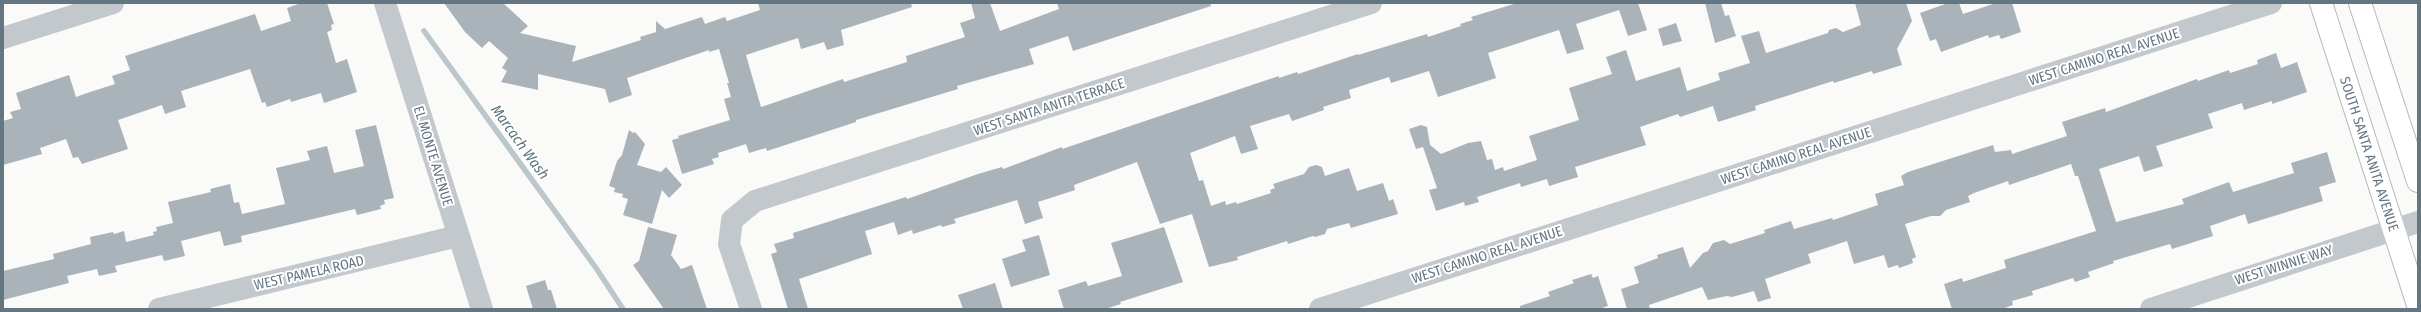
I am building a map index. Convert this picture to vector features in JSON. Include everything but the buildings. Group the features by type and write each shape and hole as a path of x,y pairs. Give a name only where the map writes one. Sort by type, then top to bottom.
{"main road":[{"name":"SOUTH SANTA ANITA AVENUE","path":"2321,3 2418,305"},
{"path":"2360,3 2418,181"}],"street":[{"path":"3,38 113,3"},
{"name":"EL MONTE AVENUE","path":"385,3 482,309"},
{"name":"WEST SANTA ANITA TERRACE","path":"751,309 729,244 732,220 755,201 1371,3"},
{"name":"WEST CAMINO REAL AVENUE","path":"1320,309 2271,3"},
{"name":"WEST WINNIE WAY","path":"2151,309 2418,222"},
{"name":"WEST PAMELA ROAD","path":"158,309 458,236"}],"waterway":[{"name":"Marcach Wash","path":"424,31 596,268 623,309"}]}
